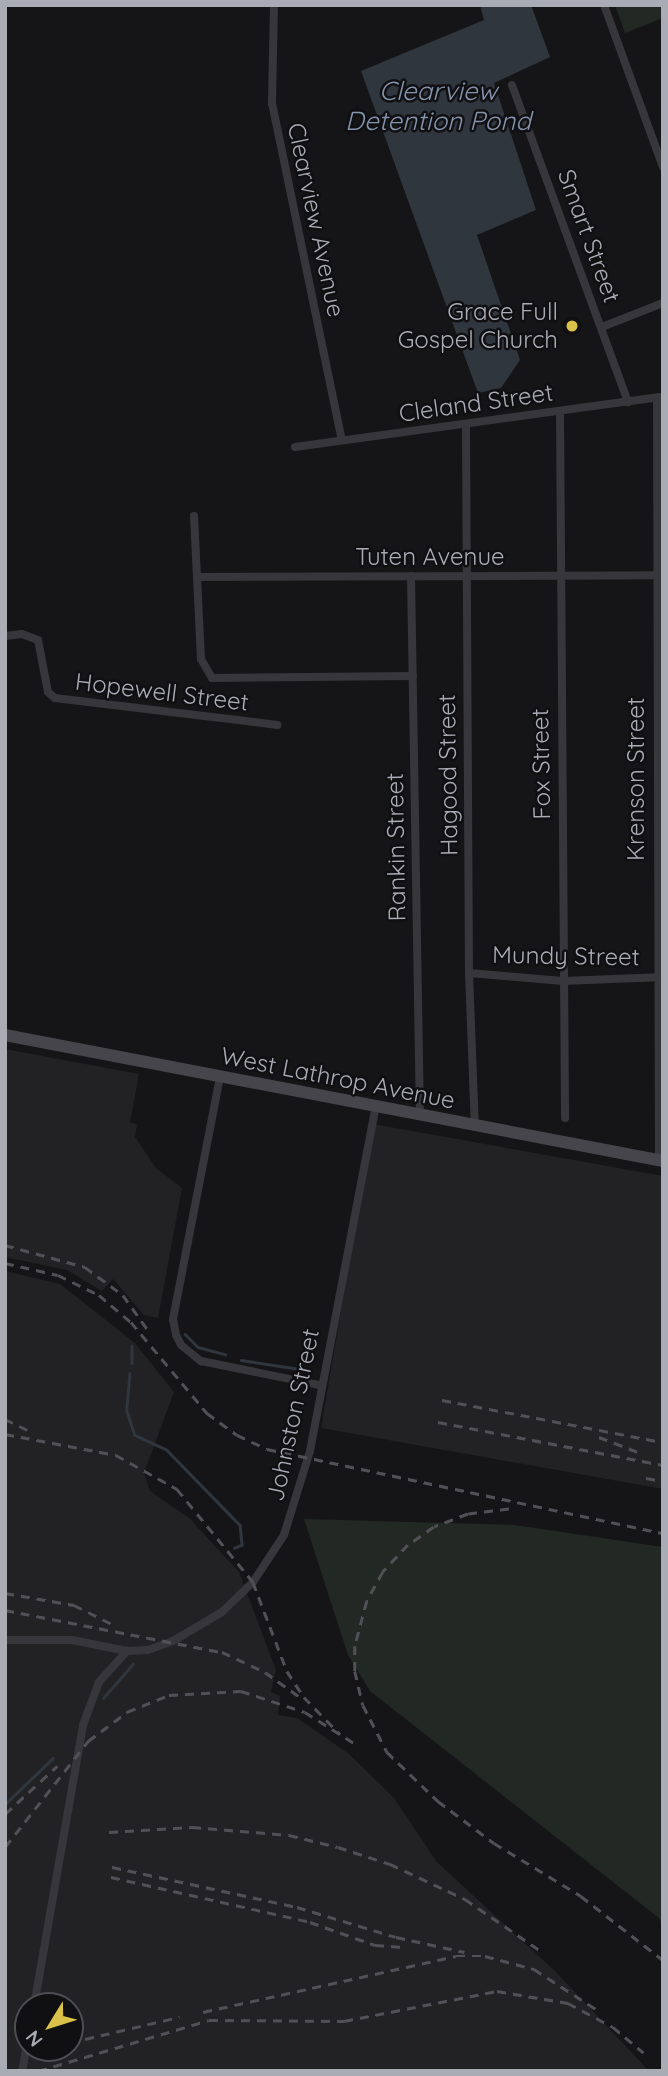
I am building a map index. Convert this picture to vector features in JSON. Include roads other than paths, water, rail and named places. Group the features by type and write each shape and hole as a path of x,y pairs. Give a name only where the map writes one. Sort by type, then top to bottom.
{"street":[{"name":"Clearview Avenue","path":"274,5 272,103 342,440"},
{"path":"604,5 663,167"},
{"name":"Smart Street","path":"513,85 628,402"},
{"path":"602,327 663,303"},
{"name":"Cleland Street","path":"295,447 660,397"},
{"name":"Krenson Street","path":"660,397 661,1160"},
{"name":"Fox Street","path":"560,411 559,577 565,1118"},
{"name":"Hagood Street","path":"466,424 469,973 475,1126"},
{"path":"194,516 197,577"},
{"name":"Tuten Avenue","path":"197,577 659,575"},
{"name":"Rankin Street","path":"411,576 420,1117"},
{"name":"Hopewell Street","path":"197,577 201,659 212,678 413,676"},
{"name":"Hopewell Street","path":"5,636 22,634 38,640 48,692 55,698 277,725"},
{"name":"Mundy Street","path":"469,973 562,981 659,977"},
{"name":"West Lathrop Avenue","path":"5,1035 376,1106 420,1117 661,1160"},
{"path":"220,1077 173,1319 176,1335 181,1345 201,1361 319,1385"},
{"name":"Johnston Street","path":"127,1651 148,1650 190,1634 222,1612 260,1573 284,1535 302,1481 376,1106"},
{"path":"5,1640 72,1640 127,1651"},
{"path":"36,1992 83,1725 99,1682 127,1651"}],"water":[{"name":"Clearview Detention Pond","path":"480,5 531,5 550,57 494,83 536,210 477,235 520,360 501,388 478,393 361,71 484,20"}],"waterway":[{"path":"185,1334 198,1347 225,1354"},
{"path":"132,1346 132,1363"},
{"path":"241,1360 299,1369"},
{"path":"130,1373 127,1411 135,1435 167,1450 240,1525 242,1545 235,1548"},
{"path":"103,1698 133,1664"},
{"path":"5,1804 53,1758"}],"railway":[{"path":"5,1245 85,1267 123,1295 148,1330"},
{"path":"5,1263 58,1275 99,1295 131,1322 207,1413 237,1435 267,1449 663,1533"},
{"path":"442,1400 663,1442"},
{"path":"5,1419 34,1433"},
{"path":"438,1422 663,1465"},
{"path":"5,1434 116,1455 177,1489 253,1582 287,1671 304,1697 340,1734"},
{"path":"599,1437 641,1453"},
{"path":"646,1478 663,1481"},
{"path":"509,1509 468,1514 434,1527 408,1545 383,1572 367,1601 355,1646 355,1671 363,1705 387,1752 438,1801 494,1843 581,1896 663,1960"},
{"path":"5,1593 74,1605 116,1626"},
{"path":"5,1610 222,1652 265,1672 300,1697"},
{"path":"5,1847 88,1741 127,1712 169,1695 241,1691 305,1712 354,1743"},
{"path":"5,1814 57,1766"},
{"path":"109,1832 192,1827 289,1835 338,1847 390,1864 465,1899 541,1951"},
{"path":"112,1867 297,1907 396,1937 464,1952"},
{"path":"111,1877 310,1922 375,1945 407,1947"},
{"path":"203,2012 456,1956 485,1956 534,1969 599,2011"},
{"path":"38,2071 209,2020 344,2021 497,1991 568,2003 613,2027 644,2053"},
{"path":"85,2039 179,2017"}],"place":[{"name":"Grace Full Gospel Church","path":"572,326"}]}
